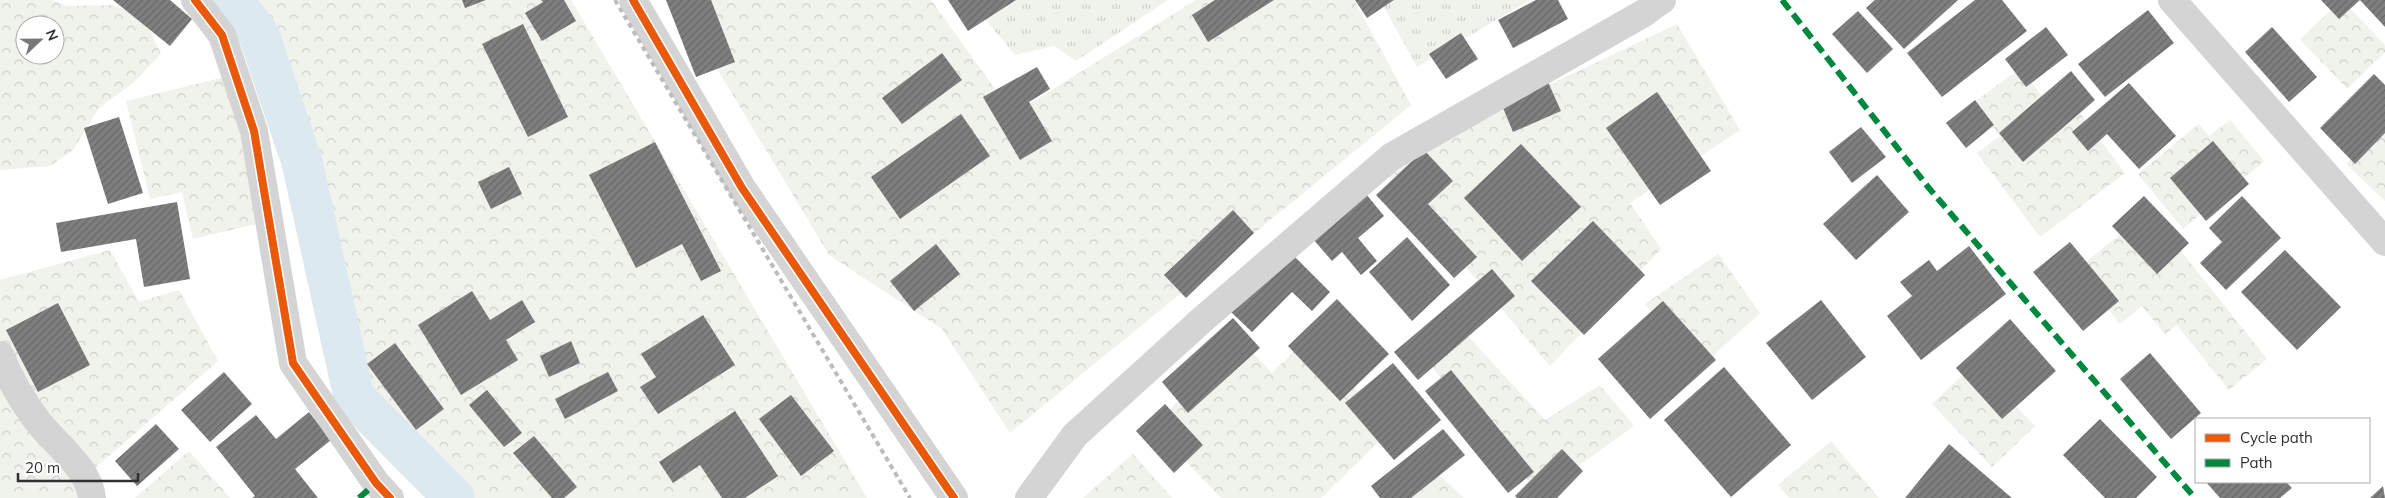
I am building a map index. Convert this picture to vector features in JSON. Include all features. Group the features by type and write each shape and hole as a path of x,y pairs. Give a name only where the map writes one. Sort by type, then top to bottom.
{"street":[{"path":"195,0 222,34 254,131 293,363 376,483 390,498"},
{"path":"633,0 742,188 954,498"},
{"path":"1029,498 1075,435 1203,319 1391,157 1644,13 1662,0"},
{"path":"2172,0 2385,242"},
{"path":"0,356 10,380 38,422 74,462 88,482 92,498"}],"green space":[{"path":"0,0 53,0 67,6 112,5 144,18 161,54 134,82 98,109 73,150 50,166 0,170"},
{"path":"245,0 571,0 867,498 468,498 419,452 361,388 329,277 310,157 265,26"},
{"path":"676,0 931,0 1013,114 1196,0 1354,0 1411,105 1010,433 942,329 829,255"},
{"path":"969,0 1168,0 1076,61 1054,46 1015,55"},
{"path":"1380,0 1530,0 1417,67"},
{"path":"2342,0 2385,45 2385,52 2347,89 2300,39"},
{"path":"1677,24 1740,130 1630,203 1661,249 1550,366 1384,171 1452,131"},
{"path":"2021,68 2057,116 2073,104 2125,173 2040,237 1977,153 2000,136 1974,102"},
{"path":"229,76 264,222 193,239 182,192 150,199 126,101"},
{"path":"2230,120 2264,161 2183,229 2138,174 2199,124 2209,136"},
{"path":"2385,123 2385,201 2346,164"},
{"path":"2149,211 2267,359 2229,390 2177,325 2165,334 2142,306 2120,324 2077,269"},
{"path":"110,250 139,302 179,290 218,361 94,469 14,377 0,340 0,280"},
{"path":"1718,254 1760,313 1699,368 1645,304"},
{"path":"1456,323 1545,420 1600,385 1634,426 1542,492 1522,475 1427,361"},
{"path":"1308,338 1393,428 1321,498 1221,498 1152,426 1241,341 1272,373"},
{"path":"1975,363 2035,426 1992,467 1932,404"},
{"path":"0,377 87,498 0,498"},
{"path":"1831,441 1879,498 1789,498 1778,485"},
{"path":"189,451 230,498 135,498"},
{"path":"1133,454 1172,498 1083,498"},
{"path":"1429,466 1464,498 1394,498"}],"building":[{"path":"113,0 170,0 192,19 170,46"},
{"path":"462,0 486,0 465,8"},
{"path":"541,0 564,0 576,21 542,41 525,13 543,2"},
{"path":"666,0 711,0 735,62 696,77"},
{"path":"948,0 1016,0 968,31"},
{"path":"1215,0 1274,0 1208,42 1192,15"},
{"path":"1355,0 1394,0 1367,18"},
{"path":"1536,0 1558,0 1568,19 1513,48 1498,20"},
{"path":"1875,0 1958,0 1904,49 1866,8"},
{"path":"1975,0 2002,0 2027,31 1942,97 1907,53"},
{"path":"2321,0 2360,0 2339,19"},
{"path":"2360,0 2385,0 2385,27"},
{"path":"2148,10 2174,43 2105,97 2078,64"},
{"path":"1858,11 1893,49 1867,73 1832,34"},
{"path":"523,24 568,117 528,137 482,44"},
{"path":"2046,27 2068,55 2026,87 2005,59"},
{"path":"2272,27 2317,77 2289,102 2245,52"},
{"path":"1461,33 1478,59 1446,79 1429,54"},
{"path":"942,53 962,80 902,124 882,98"},
{"path":"1037,67 1050,89 1029,102 1052,141 1020,160 983,97"},
{"path":"2071,71 2095,100 2023,162 1999,133"},
{"path":"2374,74 2385,85 2385,133 2355,164 2320,128"},
{"path":"1548,82 1561,111 1513,132 1501,103"},
{"path":"2129,83 2176,136 2139,169 2107,134 2088,151 2072,132"},
{"path":"1657,92 1711,171 1660,205 1606,128"},
{"path":"1975,100 1994,125 1966,148 1946,123"},
{"path":"961,114 990,156 900,219 871,177"},
{"path":"119,117 143,193 108,204 84,128"},
{"path":"1861,127 1886,157 1852,183 1829,152"},
{"path":"2213,141 2249,184 2206,221 2170,178"},
{"path":"655,142 721,271 701,281 682,244 636,268 589,175"},
{"path":"1521,144 1581,207 1522,261 1464,198"},
{"path":"1424,150 1453,181 1428,204 1477,257 1454,278 1376,195"},
{"path":"509,167 522,194 491,209 478,182"},
{"path":"1877,175 1909,212 1856,260 1823,224"},
{"path":"1366,194 1384,216 1358,238 1377,261 1361,275 1342,252 1332,261 1313,239"},
{"path":"2144,196 2189,243 2157,274 2112,226"},
{"path":"2242,196 2281,238 2226,290 2200,263 2222,242 2209,228"},
{"path":"177,202 190,279 144,287 136,239 61,252 56,223"},
{"path":"1233,210 1254,233 1186,298 1164,275"},
{"path":"1593,221 1645,275 1584,335 1531,281"},
{"path":"1407,237 1450,285 1412,321 1369,272"},
{"path":"2070,242 2119,301 2083,331 2033,272"},
{"path":"936,244 960,274 914,311 890,281"},
{"path":"1969,246 2006,294 1921,360 1887,316 1912,296 1900,282 1929,260 1937,271"},
{"path":"2285,250 2341,307 2297,350 2241,292"},
{"path":"1290,252 1330,292 1312,311 1292,292 1252,332 1231,312"},
{"path":"1492,269 1515,296 1418,380 1394,352"},
{"path":"472,291 490,320 522,300 535,322 506,340 518,360 461,395 418,325"},
{"path":"1337,299 1389,354 1340,401 1288,346"},
{"path":"1821,300 1866,357 1812,400 1766,343"},
{"path":"1663,301 1716,360 1650,419 1598,359"},
{"path":"58,303 90,365 38,392 6,330"},
{"path":"703,315 735,365 658,414 640,387 656,377 641,354"},
{"path":"1233,318 1260,348 1188,413 1162,382"},
{"path":"2010,319 2056,371 2002,419 1956,368"},
{"path":"571,341 580,363 549,377 540,356"},
{"path":"395,343 444,409 416,430 367,364"},
{"path":"2150,353 2201,413 2171,439 2120,379"},
{"path":"1393,363 1441,420 1394,460 1345,403"},
{"path":"1724,367 1791,445 1731,497 1664,420"},
{"path":"1451,370 1534,472 1508,493 1425,391"},
{"path":"224,372 252,404 210,442 181,410"},
{"path":"608,372 618,391 565,419 555,399"},
{"path":"487,390 522,433 504,447 469,405"},
{"path":"791,395 834,451 801,476 759,419"},
{"path":"1165,404 1203,445 1174,473 1136,431"},
{"path":"735,411 778,476 745,498 722,498 700,465 673,483 659,462"},
{"path":"309,412 331,440 295,469 318,498 252,498 255,496 216,447 256,415 276,439"},
{"path":"2100,419 2157,477 2136,498 2105,498 2063,455"},
{"path":"156,424 179,449 137,486 115,461"},
{"path":"1443,429 1465,455 1411,498 1380,498 1371,486"},
{"path":"534,436 577,487 564,498 552,498 513,453"},
{"path":"1949,444 2006,493 2012,498 1905,498"},
{"path":"1562,449 1583,471 1557,498 1517,498 1515,496"},
{"path":"2207,483 2287,483 2292,488 2280,498 2220,498"},
{"path":"2383,486 2385,498 2370,498"}],"waterway":[{"path":"233,0 259,35 302,162 354,397 454,498"}],"railway":[{"path":"615,0 910,498"}],"marked path":[{"path":"1782,0 1928,187 2195,498"},
{"path":"359,498 376,483"}],"cycle path":[{"path":"195,0 222,35 254,131 293,363 376,483 390,498"},
{"path":"633,0 742,188 954,498"}]}
